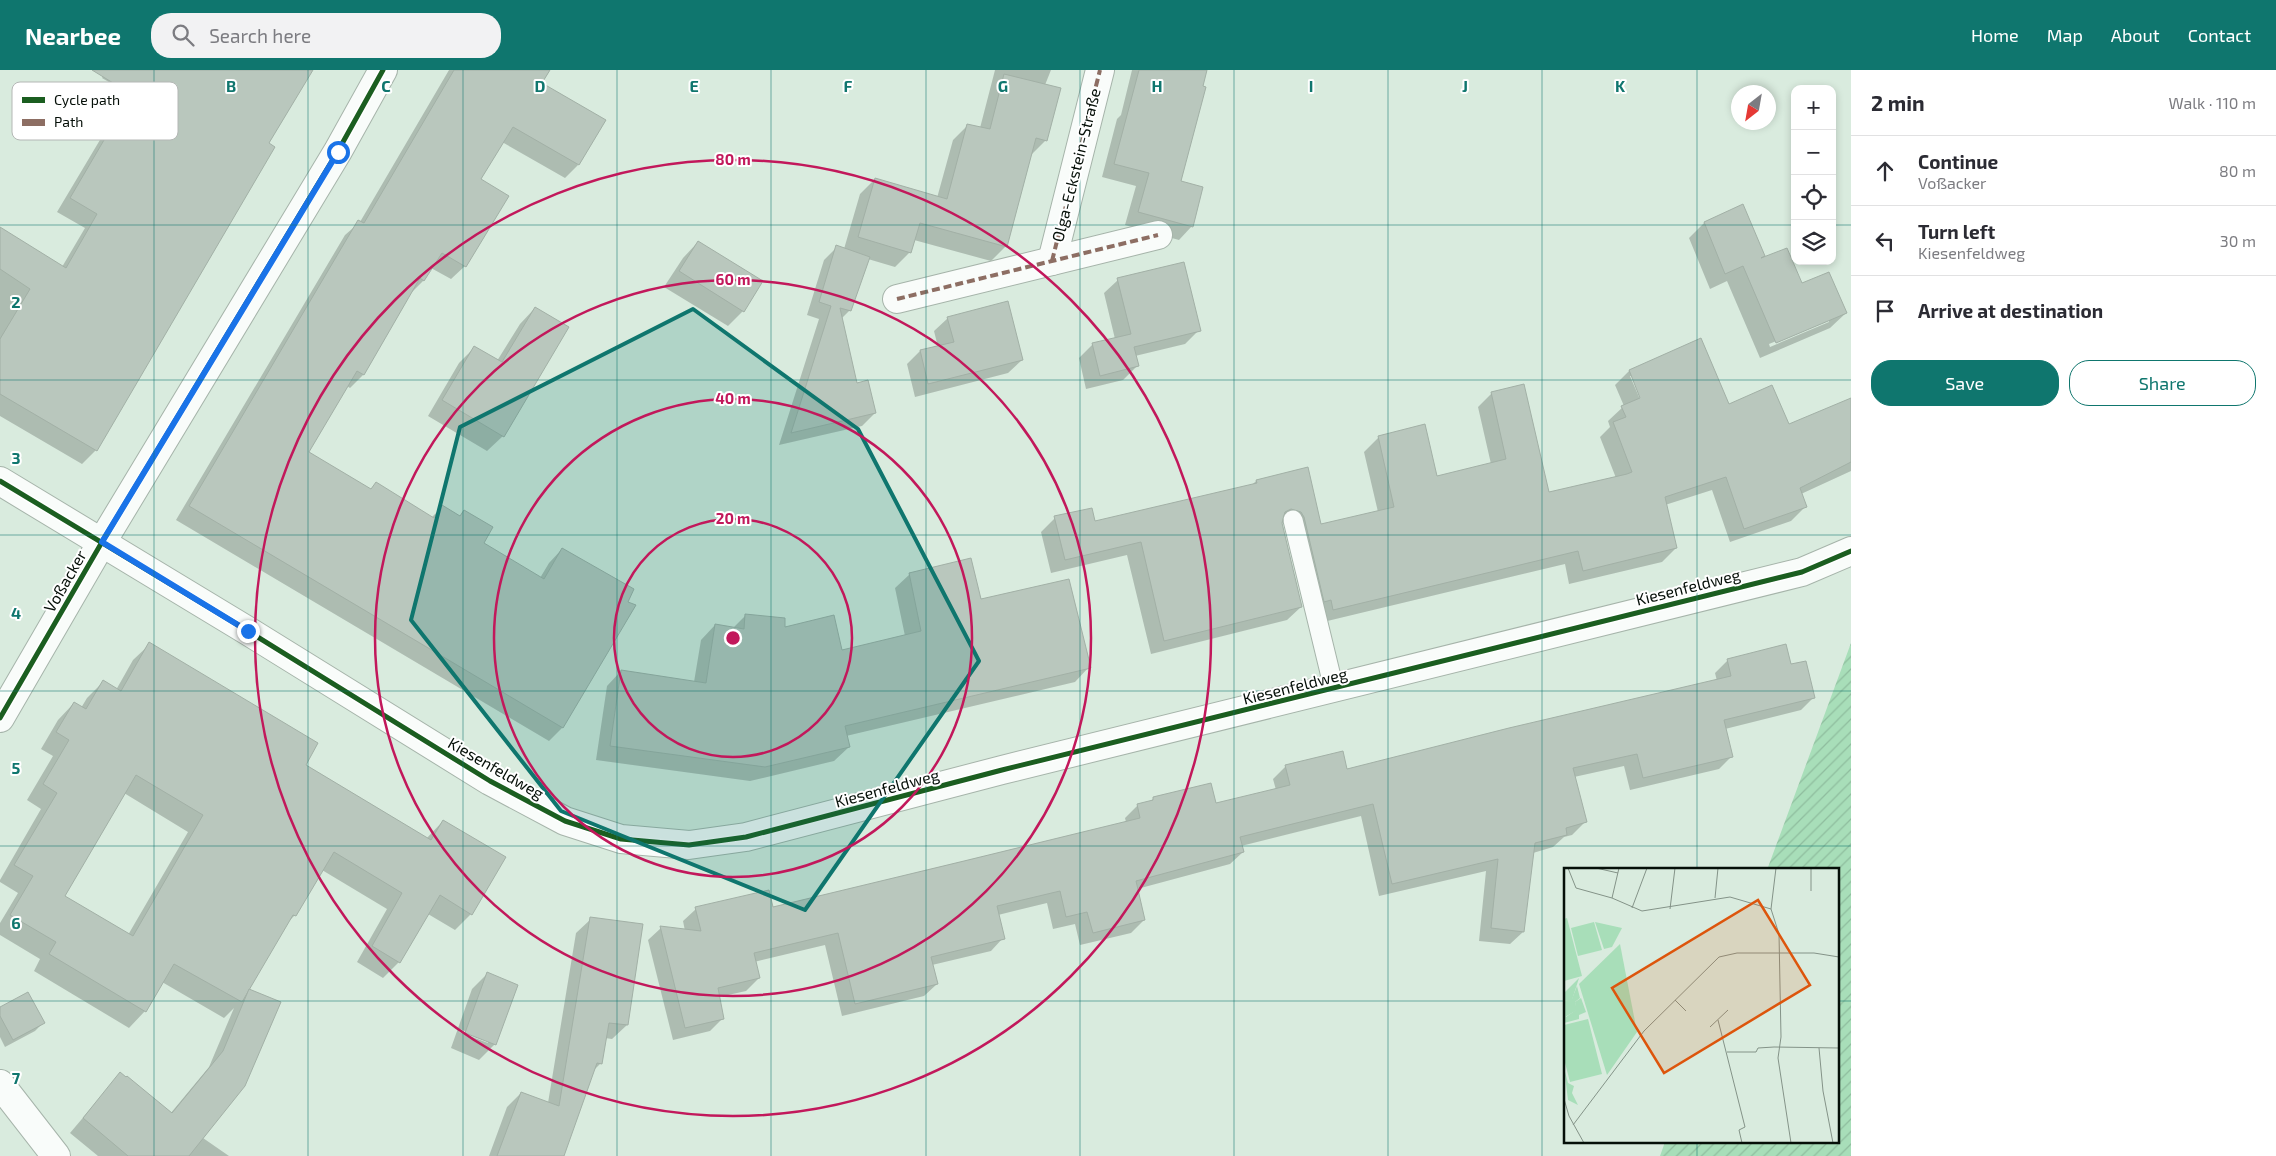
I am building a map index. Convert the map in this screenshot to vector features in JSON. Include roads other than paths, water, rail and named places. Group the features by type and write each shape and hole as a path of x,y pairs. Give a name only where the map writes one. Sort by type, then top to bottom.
{"street":[{"name":"Voßacker","path":"0,718 102,542 334,159 383,70"},
{"name":"Olga-Eckstein-Straße","path":"1052,261 1100,70"},
{"name":"Olga-Eckstein-Straße","path":"897,299 1158,235"},
{"name":"Kiesenfeldweg","path":"0,481 490,781 565,822 621,839 689,845 746,837 1002,770 1802,572 1851,551"},
{"path":"0,1084 56,1156"}],"lane":[{"path":"1293,520 1334,689"}]}
